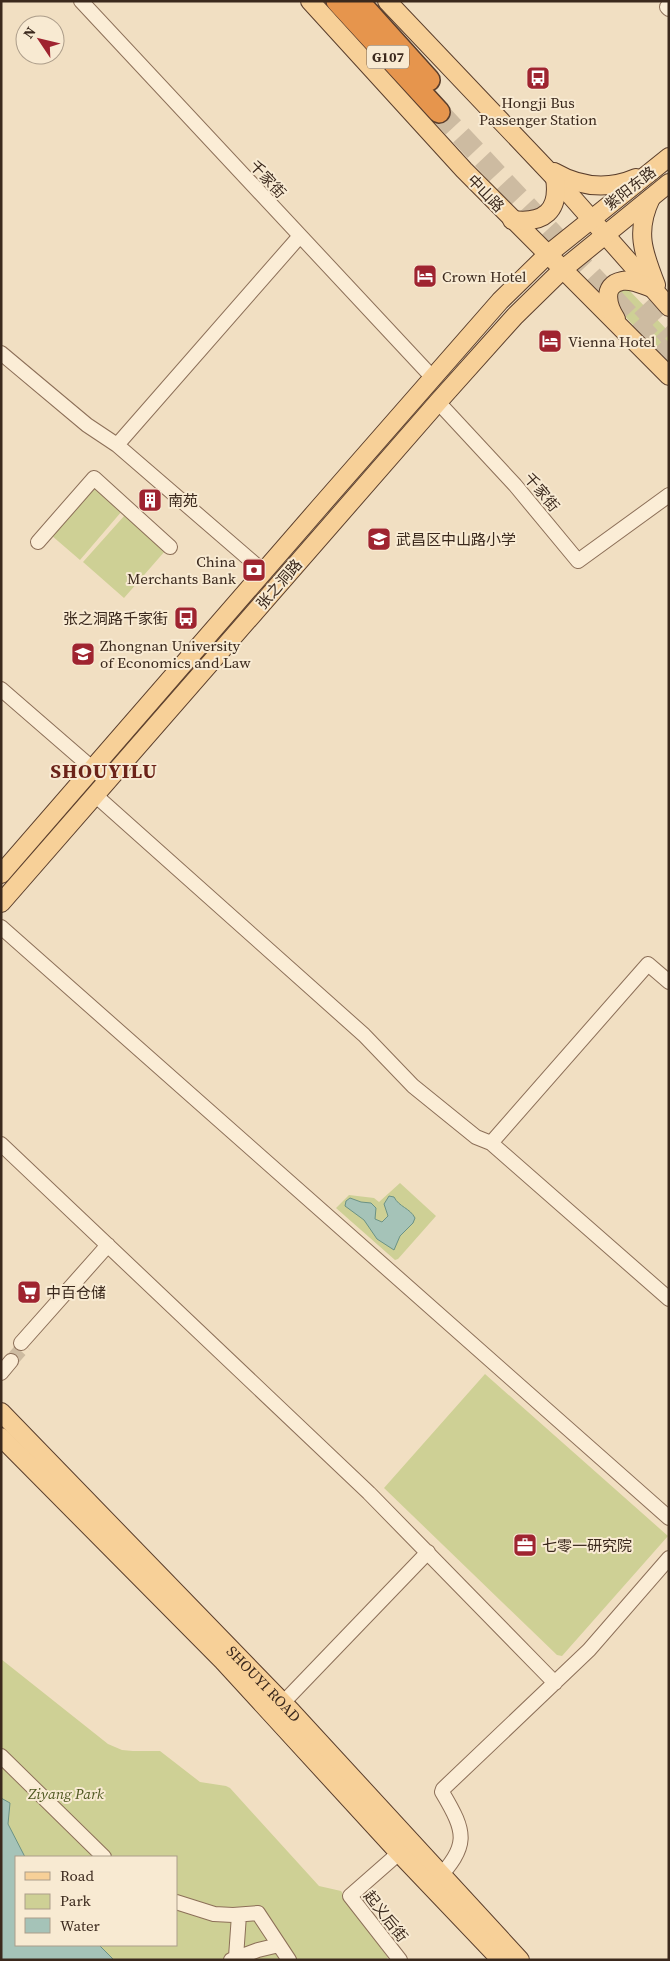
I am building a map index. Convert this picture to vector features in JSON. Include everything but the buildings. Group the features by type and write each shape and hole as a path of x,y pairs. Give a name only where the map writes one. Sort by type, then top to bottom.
{"highway":[{"name":"G107","path":"337,1 444,107 358,1"}],"main road":[{"name":"中山路","path":"310,1 464,170 669,376"},
{"path":"387,1 549,172 661,297"},
{"name":"紫阳东路","path":"547,255 669,157"},
{"path":"512,220 524,222 534,220 550,210 555,202 557,192 549,172"},
{"path":"549,172 572,181 602,186 625,183 650,172"},
{"name":"紫阳东路","path":"562,270 669,182"},
{"path":"651,196 644,211 641,234 648,264 661,297"},
{"name":"张之洞路","path":"1,874 500,301 547,255"},
{"name":"张之洞路","path":"1,902 438,402 520,310 562,270"},
{"path":"623,329 608,303 610,288 616,283 628,281 661,297"},
{"name":"SHOUYI ROAD","path":"1,1412 437,1880 520,1960"},
{"name":"SHOUYI ROAD","path":"1,1438 223,1661 275,1706 399,1853 437,1880 501,1960"}],"street":[{"name":"千家街","path":"81,1 299,237 433,378"},
{"path":"117,445 299,237"},
{"path":"1,353 87,425 117,445 263,572"},
{"name":"千家街","path":"438,402 516,485 578,561 669,495"},
{"path":"38,542 94,478 170,547"},
{"path":"1,689 107,781"},
{"path":"95,795 364,1035 413,1086 476,1136 491,1143 669,1299"},
{"path":"1,927 669,1518"},
{"path":"491,1143 648,964 669,982"},
{"path":"1,1144 369,1493 555,1682"},
{"path":"23,1344 109,1246"},
{"path":"1,1372 7,1361"},
{"path":"275,1706 425,1549"},
{"path":"437,1880 458,1852 461,1836 459,1824 442,1790 589,1650 669,1558"},
{"path":"1,1756 103,1856"},
{"name":"起义后街","path":"399,1853 350,1896 400,1960"},
{"path":"178,1903 214,1914 239,1915 258,1913 289,1960"},
{"path":"239,1915 234,1958 279,1945"}],"green space":[{"path":"628,289 669,332 669,365 614,304 615,290"},
{"path":"93,486 122,511 80,560 51,535"},
{"path":"125,515 165,551 124,598 83,562"},
{"path":"400,1183 436,1216 398,1259 395,1260 336,1208 349,1195 374,1198 379,1202"},
{"path":"485,1374 668,1536 562,1656 557,1655 384,1488"},
{"name":"Ziyang Park","path":"1,1659 108,1744 122,1750 160,1751 200,1782 230,1788 319,1886 341,1891 388,1958 385,1960 1,1960"}],"water":[{"path":"389,1196 394,1197 415,1218 413,1223 400,1236 394,1250 377,1239 364,1220 345,1206 346,1201 350,1198 371,1203 376,1208 375,1219 382,1222 388,1216 384,1204"},
{"path":"1,1798 10,1803 8,1824 24,1856 15,1856 15,1946 100,1946 114,1960 1,1960"}],"tunnel":[{"path":"439,112 669,358"},
{"path":"642,306 669,335"},
{"path":"11,1361 25,1345"}],"place":[{"name":"Hongji Bus Passenger Station","path":"538,78"},
{"name":"Crown Hotel","path":"425,276"},
{"name":"Vienna Hotel","path":"550,341"},
{"name":"南苑","path":"150,500"},
{"name":"武昌区中山路小学","path":"379,539"},
{"name":"China Merchants Bank","path":"254,570"},
{"name":"张之洞路千家街","path":"186,618"},
{"name":"Zhongnan University of Economics and Law","path":"83,654"},
{"name":"中百仓储","path":"29,1292"},
{"name":"七零一研究院","path":"525,1545"}],"district":[{"name":"SHOUYILU","path":"104,771"}]}
